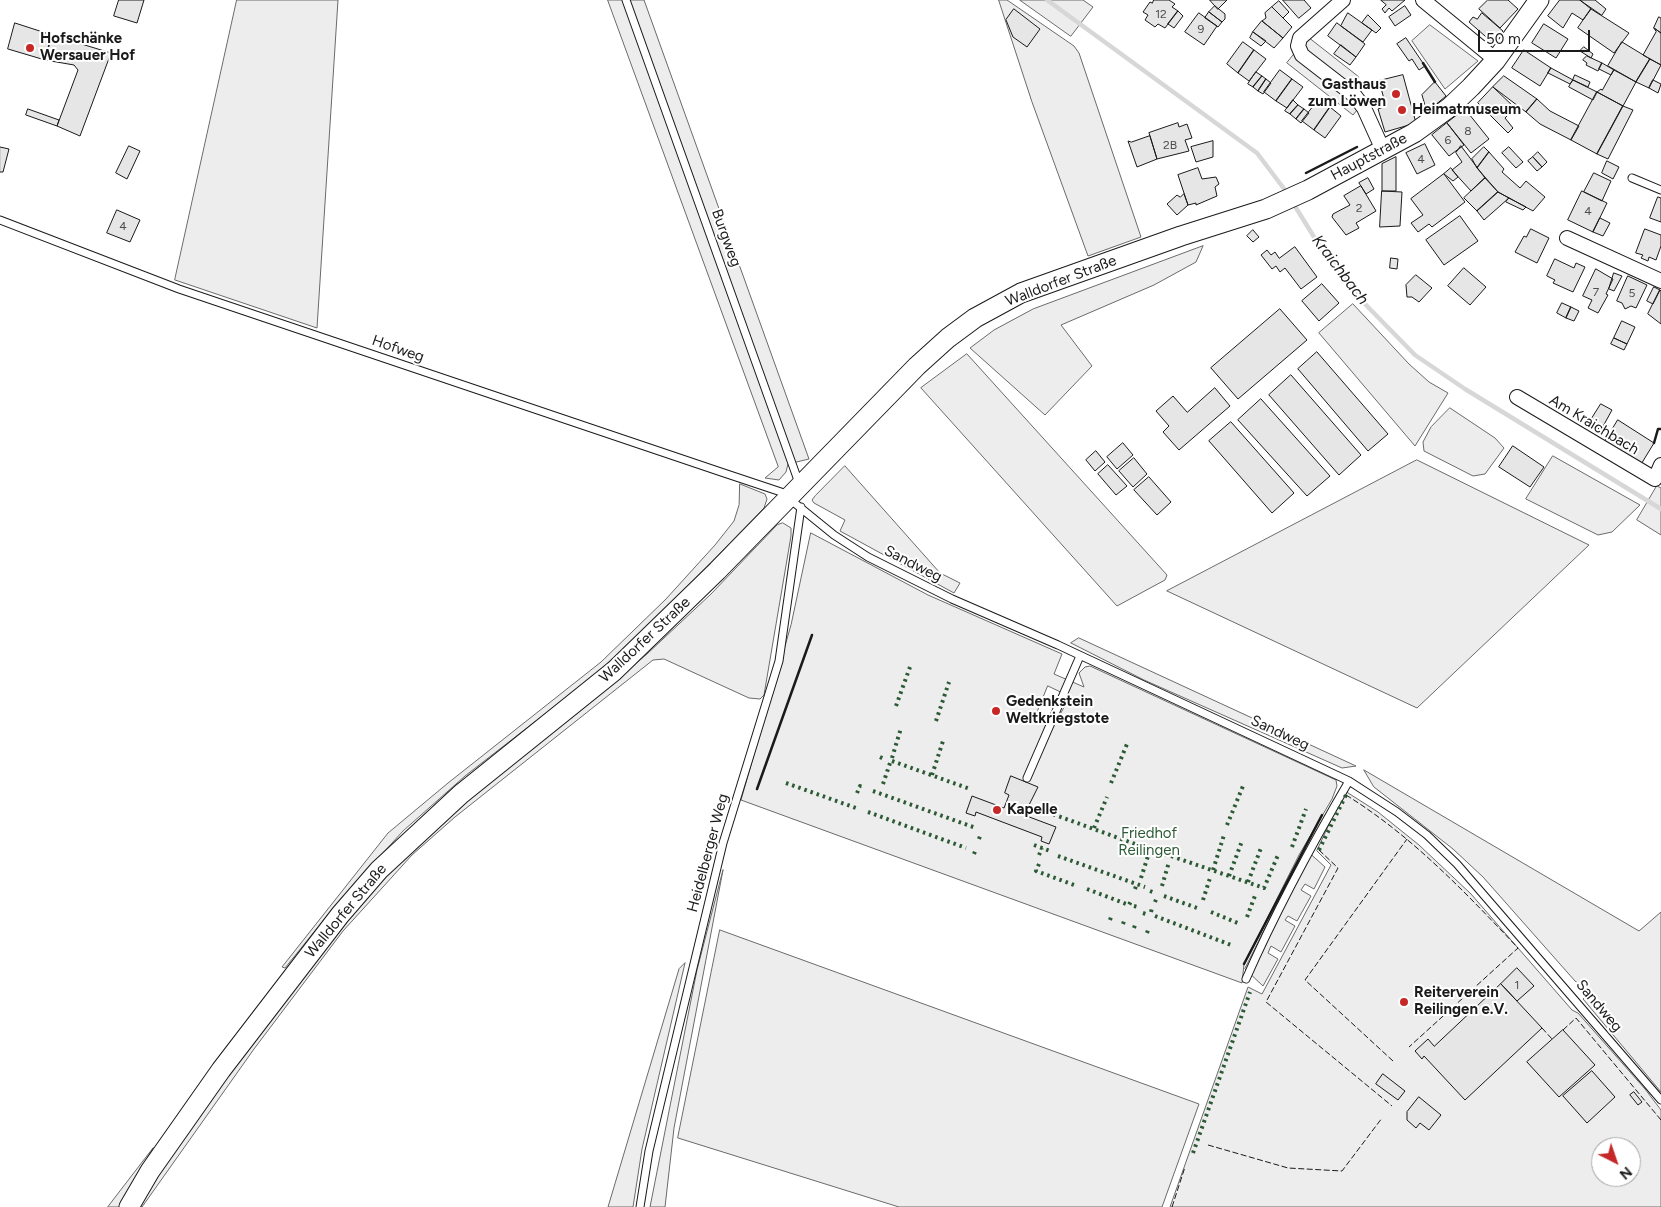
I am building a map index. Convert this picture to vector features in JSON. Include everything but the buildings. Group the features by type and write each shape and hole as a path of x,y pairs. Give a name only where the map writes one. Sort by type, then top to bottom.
{"street":[{"path":"1343,0 1300,38 1298,46 1302,55 1354,96 1364,108 1383,150"},
{"path":"1422,0 1496,60"},
{"name":"Hauptstraße","path":"1266,208 1308,190 1414,133 1450,107 1496,60 1540,0"},
{"name":"Walldorfer Straße","path":"130,1207 150,1171 221,1070 340,915 379,870 461,794 614,671 797,497 917,366 948,338 975,318 1021,292 1266,208"},
{"path":"1567,238 1661,281"},
{"name":"Am Kraichbach","path":"1516,397 1655,479 1661,465"}],"lane":[{"name":"Burgweg","path":"626,0 797,497"},
{"path":"1632,178 1661,190"},
{"name":"Hofweg","path":"0,220 178,289 797,497"},
{"name":"Sandweg","path":"797,497 834,535 894,571 1349,780 1397,812 1427,835 1457,864 1661,1100"},
{"name":"Heidelberger Weg","path":"640,1207 649,1151 717,868 779,661 797,497"},
{"path":"1027,778 1080,656"},
{"path":"1246,980 1268,928 1302,862 1349,780"}],"shaded area":[{"path":"237,0 338,0 317,328 175,280"},
{"path":"608,0 644,0 809,459 788,464 786,472 779,480 765,478 778,467"},
{"path":"999,0 1007,0 1074,46 1079,53 1141,237 1088,256 1032,102"},
{"path":"1020,0 1083,0 1093,7 1071,36"},
{"path":"1430,25 1478,61 1445,89 1412,41"},
{"path":"1308,37 1359,77 1346,94 1361,105 1353,115 1287,63"},
{"path":"1203,246 1196,262 1154,285 1061,325 1092,366 1045,415 970,348 994,330 1033,309"},
{"path":"1353,304 1409,364 1429,382 1448,393 1415,446 1319,333"},
{"path":"967,354 1167,575 1165,580 1117,606 921,388"},
{"path":"1450,408 1495,438 1504,448 1485,474 1473,476 1424,451 1423,442 1431,427"},
{"path":"1553,456 1640,505 1612,532 1598,535 1526,499"},
{"path":"1417,460 1589,545 1417,708 1167,591"},
{"path":"845,466 940,573 960,583 954,593 840,531 845,520 814,503 812,500 815,496"},
{"path":"740,484 765,494 767,499 764,508 642,633 586,682 465,776 403,831 339,901 285,968 282,967 388,833 601,662 666,599 734,521 739,505"},
{"path":"1657,486 1661,488 1661,535 1637,520"},
{"path":"783,523 791,528 791,536 764,695 760,699 749,698 664,659 653,660 455,817 412,855 343,931 254,1049 142,1207 140,1207 150,1187 246,1051 332,939 377,886 417,844 476,792 580,711 647,654 711,594 777,525"},
{"name":"Friedhof Reilingen","path":"811,533 928,595 1062,654 1054,674 1084,687 1079,673 1085,667 1090,666 1336,780 1337,786 1332,799 1299,855 1244,964 1242,983 741,800 791,625","holes":["1048,686 1075,699 1068,700 1057,720 1037,713"]},
{"path":"1079,638 1356,766 1342,768 1144,680 1071,643"},
{"path":"1364,770 1639,931 1661,912 1661,1092 1583,999 1590,992 1575,981 1483,877 1453,849 1374,787"},
{"name":"Reiterverein Reilingen e.V.","path":"1345,791 1378,812 1419,845 1471,894 1572,1010 1578,1013 1645,1089 1661,1110 1661,1207 1170,1207 1248,987 1262,994 1331,865 1317,851"},
{"path":"1305,849 1325,867 1314,889 1305,884 1301,890 1311,896 1297,921 1288,916 1285,920 1295,926 1281,952 1271,946 1268,953 1278,959 1263,986 1245,969"},
{"path":"723,870 674,1128 665,1207 650,1207 697,970"},
{"path":"720,930 1199,1104 1162,1207 899,1207 678,1138"},
{"path":"685,963 642,1149 633,1207 608,1207 679,969"},
{"path":"153,1148 119,1207 108,1207"}],"waterway":[{"name":"Kraichbach","path":"1047,0 1257,153 1288,194"},
{"name":"Kraichbach","path":"1293,203 1319,245 1366,305 1415,355 1465,389 1661,509"}],"hedge":[{"path":"896,706 910,667"},
{"path":"936,721 949,682"},
{"path":"892,758 901,728"},
{"path":"932,775 943,741"},
{"path":"1111,783 1127,744"},
{"path":"880,757 884,759"},
{"path":"892,761 970,789"},
{"path":"883,784 890,763"},
{"path":"786,783 856,808"},
{"path":"857,793 860,786 865,788"},
{"path":"1227,825 1243,786"},
{"path":"873,791 976,828"},
{"path":"1319,850 1346,795"},
{"path":"1094,828 1107,797"},
{"path":"1292,847 1306,809"},
{"path":"868,812 966,848"},
{"path":"1047,812 1157,852"},
{"path":"979,839 981,833"},
{"path":"1213,870 1224,835"},
{"path":"1229,876 1242,841"},
{"path":"1034,845 1050,851"},
{"path":"1039,855 1042,848"},
{"path":"1248,882 1261,848"},
{"path":"974,854 976,849"},
{"path":"1165,854 1264,888 1278,855"},
{"path":"1058,856 1145,887"},
{"path":"1141,878 1148,856"},
{"path":"1162,886 1169,862"},
{"path":"1039,864 1036,871 1077,886"},
{"path":"1203,900 1210,878"},
{"path":"1087,889 1129,905 1132,899"},
{"path":"1150,891 1155,893"},
{"path":"1247,917 1256,893"},
{"path":"1164,896 1197,908"},
{"path":"1155,902 1157,897"},
{"path":"1134,906 1138,907"},
{"path":"1151,912 1152,908"},
{"path":"1211,912 1240,924"},
{"path":"1110,920 1112,914"},
{"path":"1155,916 1231,945"},
{"path":"1123,924 1125,918"},
{"path":"1134,928 1136,922"},
{"path":"1147,933 1149,927"},
{"path":"1193,1153 1250,992"}],"fence":[{"path":"1346,795 1393,828 1437,866 1518,948 1409,1047"},
{"path":"1393,1061 1305,980 1407,839"},
{"path":"1319,850 1338,868 1266,1002 1392,1106"},
{"path":"1563,1030 1576,1018 1661,1120"},
{"path":"1542,1028 1552,1039"},
{"path":"1208,1145 1288,1168 1342,1171 1382,1118"},
{"path":"1172,1207 1185,1167"}],"wall":[{"path":"1423,63 1435,82"},
{"path":"1306,173 1357,147"},
{"path":"1654,443 1658,429 1661,429"},
{"path":"757,789 812,635"},
{"path":"1244,964 1322,815"}],"place":[{"name":"Hofschänke Wersauer Hof","path":"30,48"},
{"name":"Gasthaus zum Löwen","path":"1396,94"},
{"name":"Heimatmuseum","path":"1402,110"},
{"name":"Gedenkstein Weltkriegstote","path":"996,711"},
{"name":"Kapelle","path":"997,810"},
{"name":"Reiterverein Reilingen e.V.","path":"1404,1002"}]}
